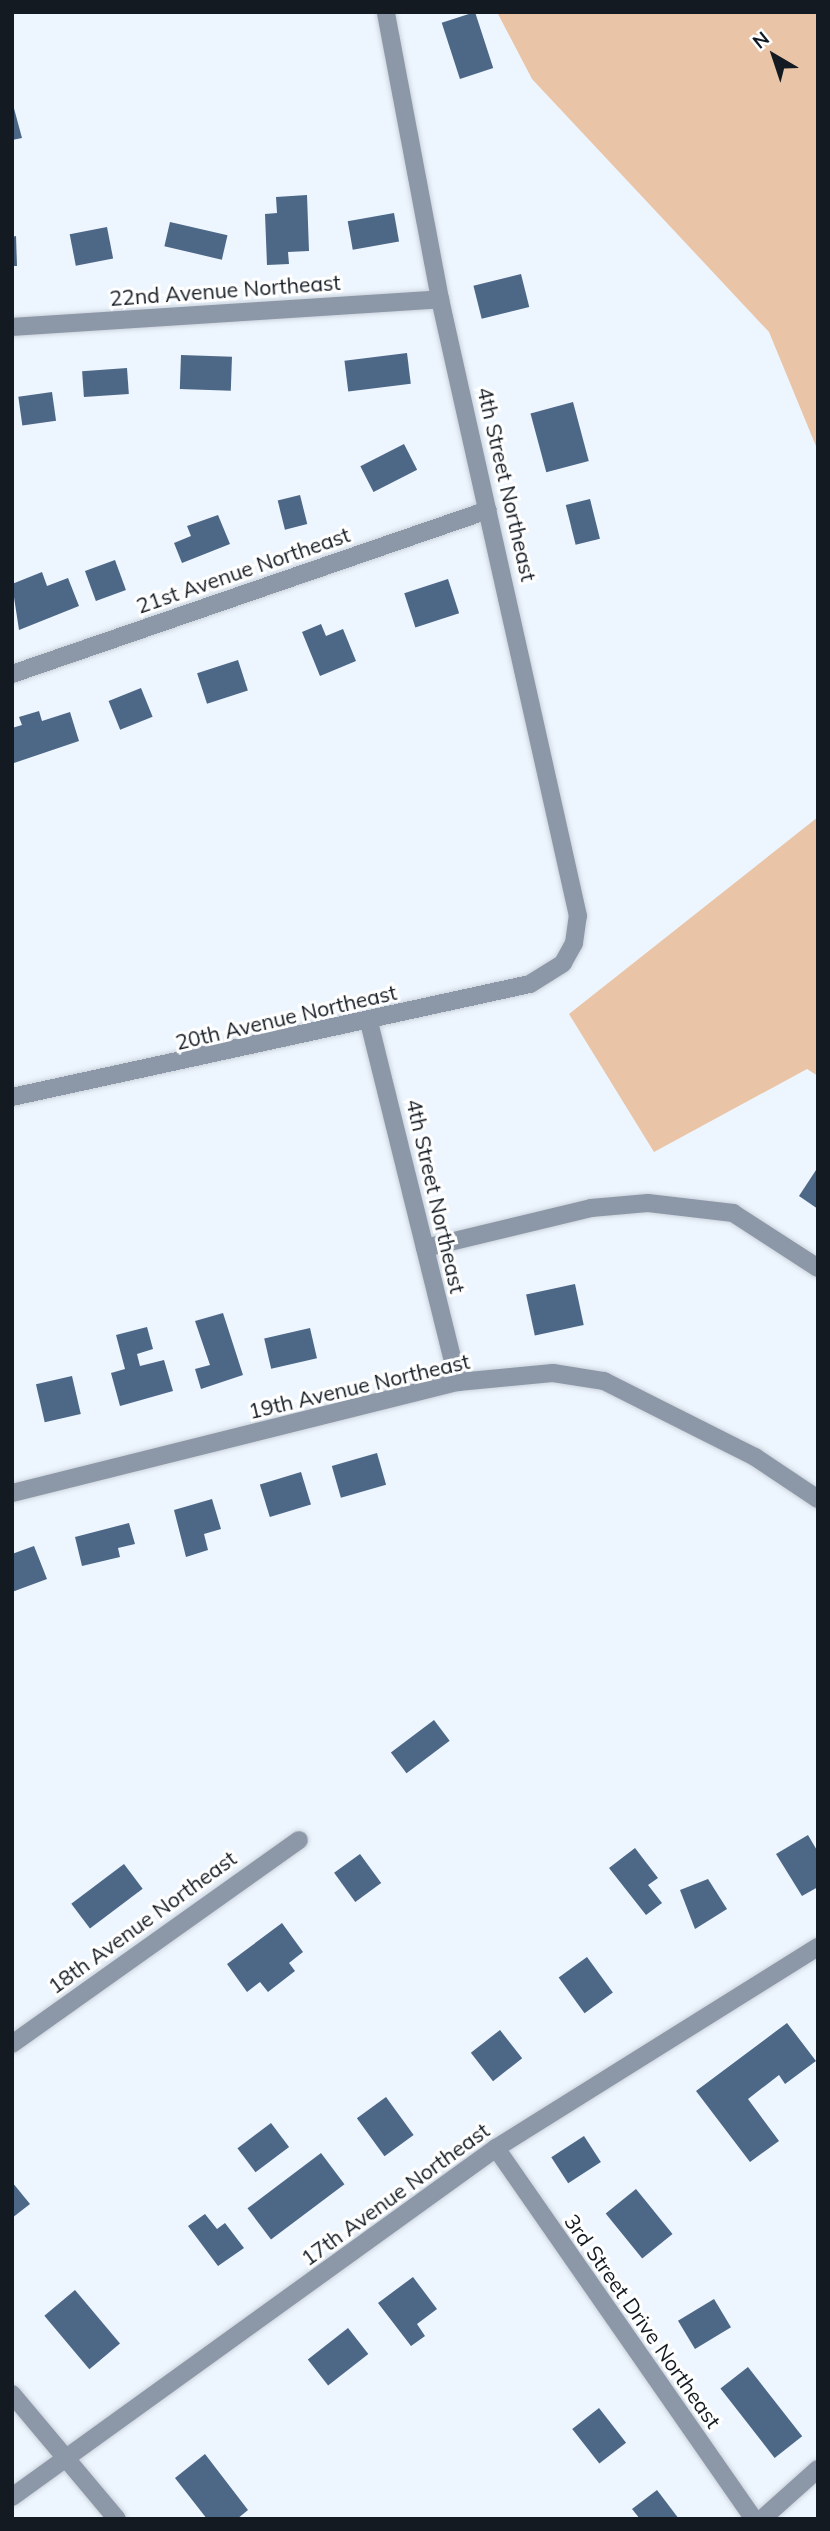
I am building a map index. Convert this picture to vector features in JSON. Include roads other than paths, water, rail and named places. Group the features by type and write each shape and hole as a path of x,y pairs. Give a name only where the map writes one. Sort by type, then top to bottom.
{"street":[{"name":"4th Street Northeast","path":"386,12 440,299 578,916 563,963"},
{"name":"22nd Avenue Northeast","path":"12,327 440,299"},
{"name":"21st Avenue Northeast","path":"12,674 488,510"},
{"name":"20th Avenue Northeast","path":"12,1097 369,1022 530,984 563,963"},
{"name":"4th Street Northeast","path":"369,1022 458,1382"},
{"path":"425,1248 592,1208 648,1203 733,1213 818,1268"},
{"name":"19th Avenue Northeast","path":"12,1493 458,1382 553,1373 604,1381 755,1457 818,1499"},
{"name":"18th Avenue Northeast","path":"12,2044 299,1840"},
{"name":"17th Avenue Northeast","path":"12,2497 496,2148 818,1947"},
{"name":"3rd Street Drive Northeast","path":"496,2148 754,2519"},
{"path":"12,2394 117,2519"},
{"path":"762,2519 818,2469"}]}
